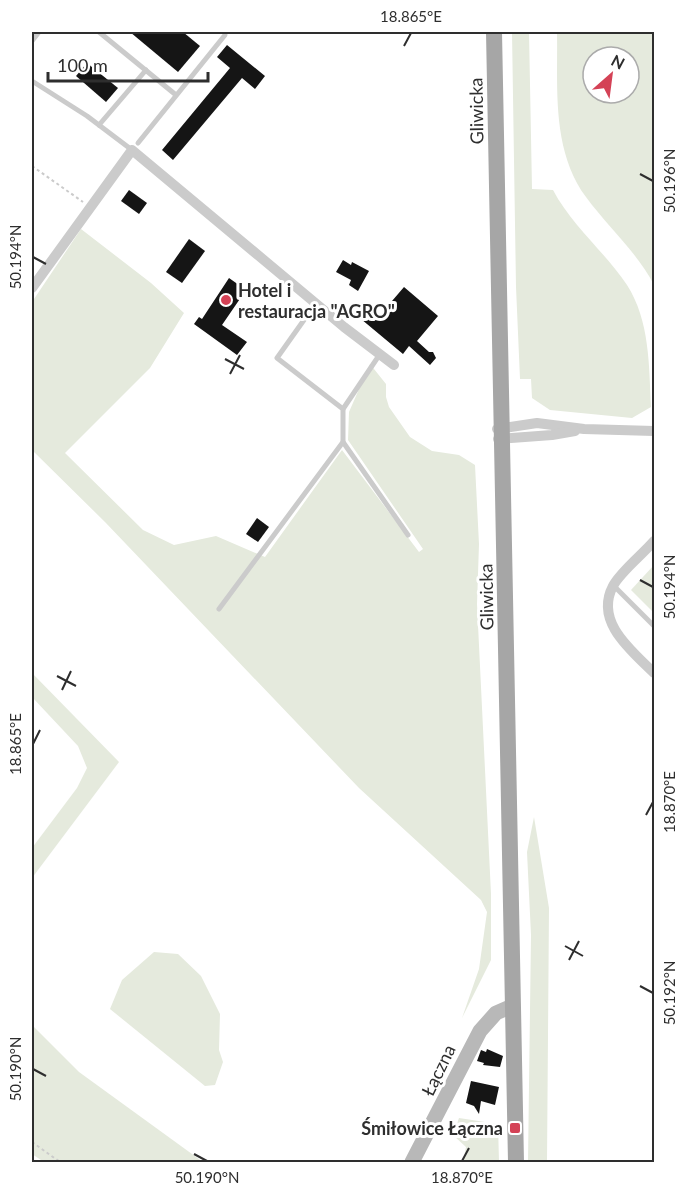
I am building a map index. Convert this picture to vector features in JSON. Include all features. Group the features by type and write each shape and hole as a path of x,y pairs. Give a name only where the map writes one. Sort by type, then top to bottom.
{"main road":[{"name":"Gliwicka","path":"494,32 499,434 516,1162"}],"street":[{"path":"32,288 135,147 316,303 394,366"},
{"path":"499,434 537,423 584,429 654,431"},
{"path":"654,541 613,585 608,613 619,638 654,673"},
{"name":"Łączna","path":"412,1162 480,1031 496,1013 512,1006"}],"lane":[{"path":"32,41 39,32"},
{"path":"99,32 176,95"},
{"path":"32,81 135,147 225,35"},
{"path":"99,125 146,70"},
{"path":"316,303 277,358 343,409"},
{"path":"380,354 343,409 343,442 408,535"},
{"path":"219,609 343,442"},
{"path":"613,585 654,626"}],"path":[{"path":"32,166 90,207"},
{"path":"32,1142 60,1162"}],"shaded area":[{"path":"512,32 529,32 532,189 553,190 569,215 627,285 640,313 647,344 651,407 632,418 550,410 532,398 531,379 520,379 516,287"},
{"path":"557,32 654,32 654,285 622,240 586,197 575,178 562,138 557,96"},
{"path":"81,229 151,283 184,313 150,368 65,453 143,530 174,545 216,536 265,557 342,450 419,552 423,549 348,440 349,412 370,364 386,384 389,407 410,437 432,451 459,455 475,465 479,544 477,604 491,894 491,960 462,1018 479,969 487,912 481,900 359,788 105,522 32,450 32,302"},
{"path":"654,565 654,613 631,590"},
{"path":"32,673 119,762 32,878 32,848 77,788 87,768 78,746 32,697"},
{"path":"534,817 549,908 547,1162 528,1162 531,935 527,852"},
{"path":"154,952 178,954 201,976 220,1014 219,1050 223,1062 215,1085 205,1086 110,1009 122,980"},
{"path":"32,1025 79,1072 203,1162 44,1162 32,1154"},
{"path":"459,1118 498,1124 499,1162 463,1162 466,1147 453,1135"}],"building":[{"path":"130,32 183,32 200,46 178,72"},
{"path":"227,45 265,76 255,89 242,78 173,160 162,150 230,68 217,57"},
{"path":"87,63 118,88 106,102 76,76"},
{"path":"129,190 147,203 139,214 121,201"},
{"path":"189,239 205,251 182,283 166,272"},
{"path":"343,260 369,271 358,291 349,285 351,280 336,272"},
{"path":"229,278 246,290 222,325 247,342 237,355 194,324 199,317 202,319"},
{"path":"404,287 438,316 417,341 429,352 433,352 436,358 430,365 409,346 403,354 355,314 365,302 380,315"},
{"path":"257,518 269,527 258,542 246,534"},
{"path":"487,1049 503,1056 500,1067 483,1065 484,1063 477,1061 481,1050 486,1052"},
{"path":"471,1081 499,1087 495,1105 481,1101 479,1114 474,1106 466,1103"}],"place":[{"name":"Hotel i restauracja \"AGRO\"","path":"226,300"},
{"name":"Śmiłowice Łączna","path":"515,1128"}]}
